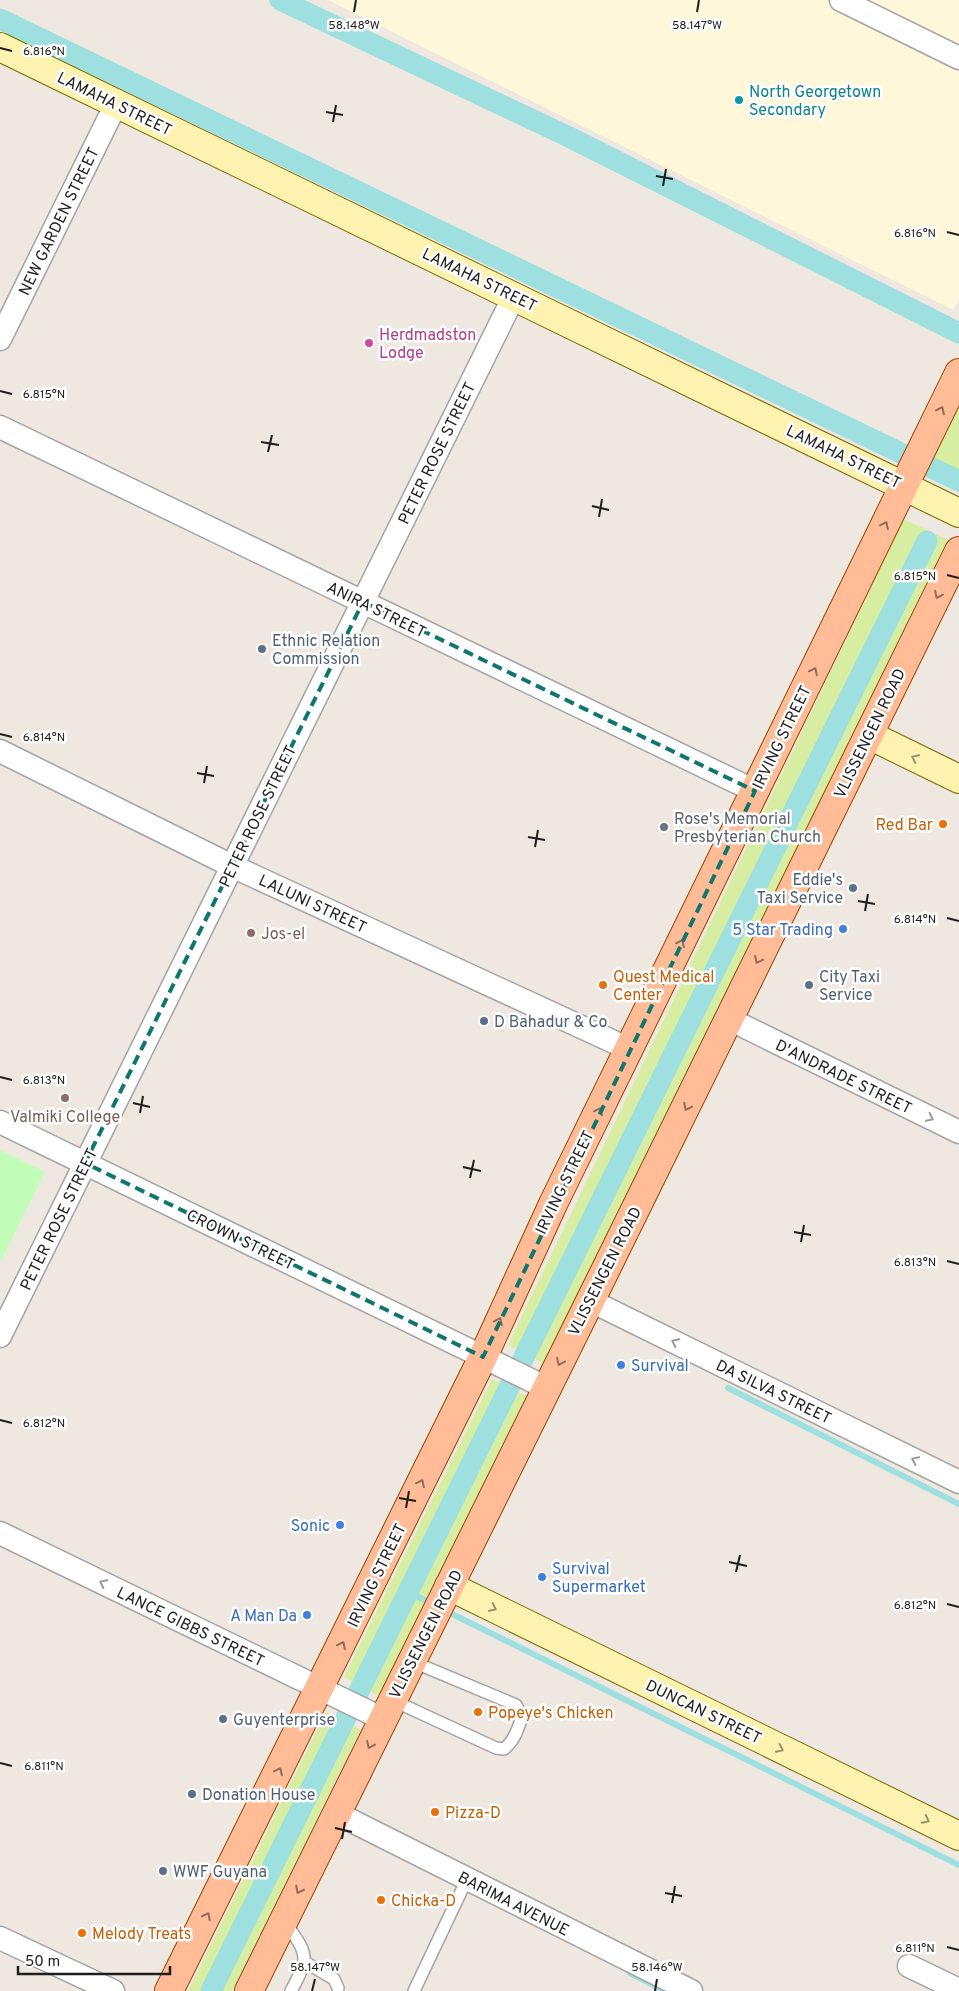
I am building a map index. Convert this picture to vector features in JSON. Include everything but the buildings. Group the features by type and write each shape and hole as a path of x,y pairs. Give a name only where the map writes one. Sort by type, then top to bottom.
{"main road":[{"name":"IRVING STREET","path":"169,1991 327,1692 490,1360 553,1204 959,374"},
{"name":"VLISSENGEN ROAD","path":"249,1991 338,1814 380,1710 411,1662 449,1586 538,1383 589,1300 729,1020 959,551"}],"street":[{"path":"841,0 959,58"},
{"name":"LAMAHA STREET","path":"0,47 514,296 908,479 959,513"},
{"name":"NEW GARDEN STREET","path":"0,339 116,104"},
{"name":"PETER ROSE STREET","path":"0,1336 514,296"},
{"name":"ANIRA STREET","path":"0,427 755,790"},
{"path":"869,735 959,779"},
{"name":"LALUNI STREET","path":"0,751 232,866 629,1049"},
{"name":"D'ANDRADE STREET","path":"729,1020 959,1132"},
{"name":"CROWN STREET","path":"0,1122 538,1383"},
{"name":"DA SILVA STREET","path":"589,1300 959,1482"},
{"name":"LANCE GIBBS STREET","path":"0,1534 327,1692 380,1710"},
{"name":"DUNCAN STREET","path":"449,1586 959,1836"},
{"name":"BARIMA AVENUE","path":"338,1814 691,1991"},
{"path":"0,1938 113,1991"},
{"path":"909,1966 959,1990"}],"lane":[{"path":"380,1710 496,1748 504,1749 510,1744 519,1728 522,1717 516,1705 411,1662"},
{"path":"414,1991 467,1879"},
{"path":"284,1920 303,1949 305,1962 291,1991"},
{"path":"305,1962 334,1979 338,1988"}],"highlighted area":[{"path":"363,602 755,791 483,1357 85,1163"}],"shaded area":[{"path":"328,0 959,0 959,298 953,310"}],"green space":[{"path":"959,405 959,488 926,470"},
{"path":"904,519 948,540 543,1363 508,1345"},
{"path":"0,1150 45,1172 0,1263"},
{"path":"492,1379 527,1396 379,1696 344,1677"},
{"path":"326,1712 361,1729 232,1991 188,1991"}],"waterway":[{"path":"280,0 569,137 959,333"},
{"path":"0,19 959,481"},
{"path":"211,1991 927,541"},
{"path":"728,1388 959,1504"},
{"path":"409,1592 432,1604"},
{"path":"444,1610 959,1865"},
{"path":"630,1973 665,1991"}],"place":[{"name":"North Georgetown Secondary","path":"739,100"},
{"name":"Herdmadston Lodge","path":"369,343"},
{"name":"Ethnic Relation Commission","path":"262,649"},
{"name":"Red Bar","path":"943,824"},
{"name":"Rose's Memorial Presbyterian Church","path":"664,827"},
{"name":"Eddie's Taxi Service","path":"853,888"},
{"name":"5 Star Trading","path":"843,929"},
{"name":"Jos-el","path":"251,933"},
{"name":"Quest Medical Center","path":"603,985"},
{"name":"City Taxi Service","path":"809,985"},
{"name":"D Bahadur & Co","path":"484,1021"},
{"name":"Valmiki College","path":"65,1098"},
{"name":"Survival","path":"621,1365"},
{"name":"Sonic","path":"340,1525"},
{"name":"Survival Supermarket","path":"542,1577"},
{"name":"A Man Da","path":"307,1615"},
{"name":"Popeye's Chicken","path":"478,1712"},
{"name":"Guyenterprise","path":"223,1719"},
{"name":"Donation House","path":"192,1794"},
{"name":"Pizza-D","path":"435,1812"},
{"name":"WWF Guyana","path":"163,1871"},
{"name":"Chicka-D","path":"381,1900"},
{"name":"Melody Treats","path":"82,1933"}]}
